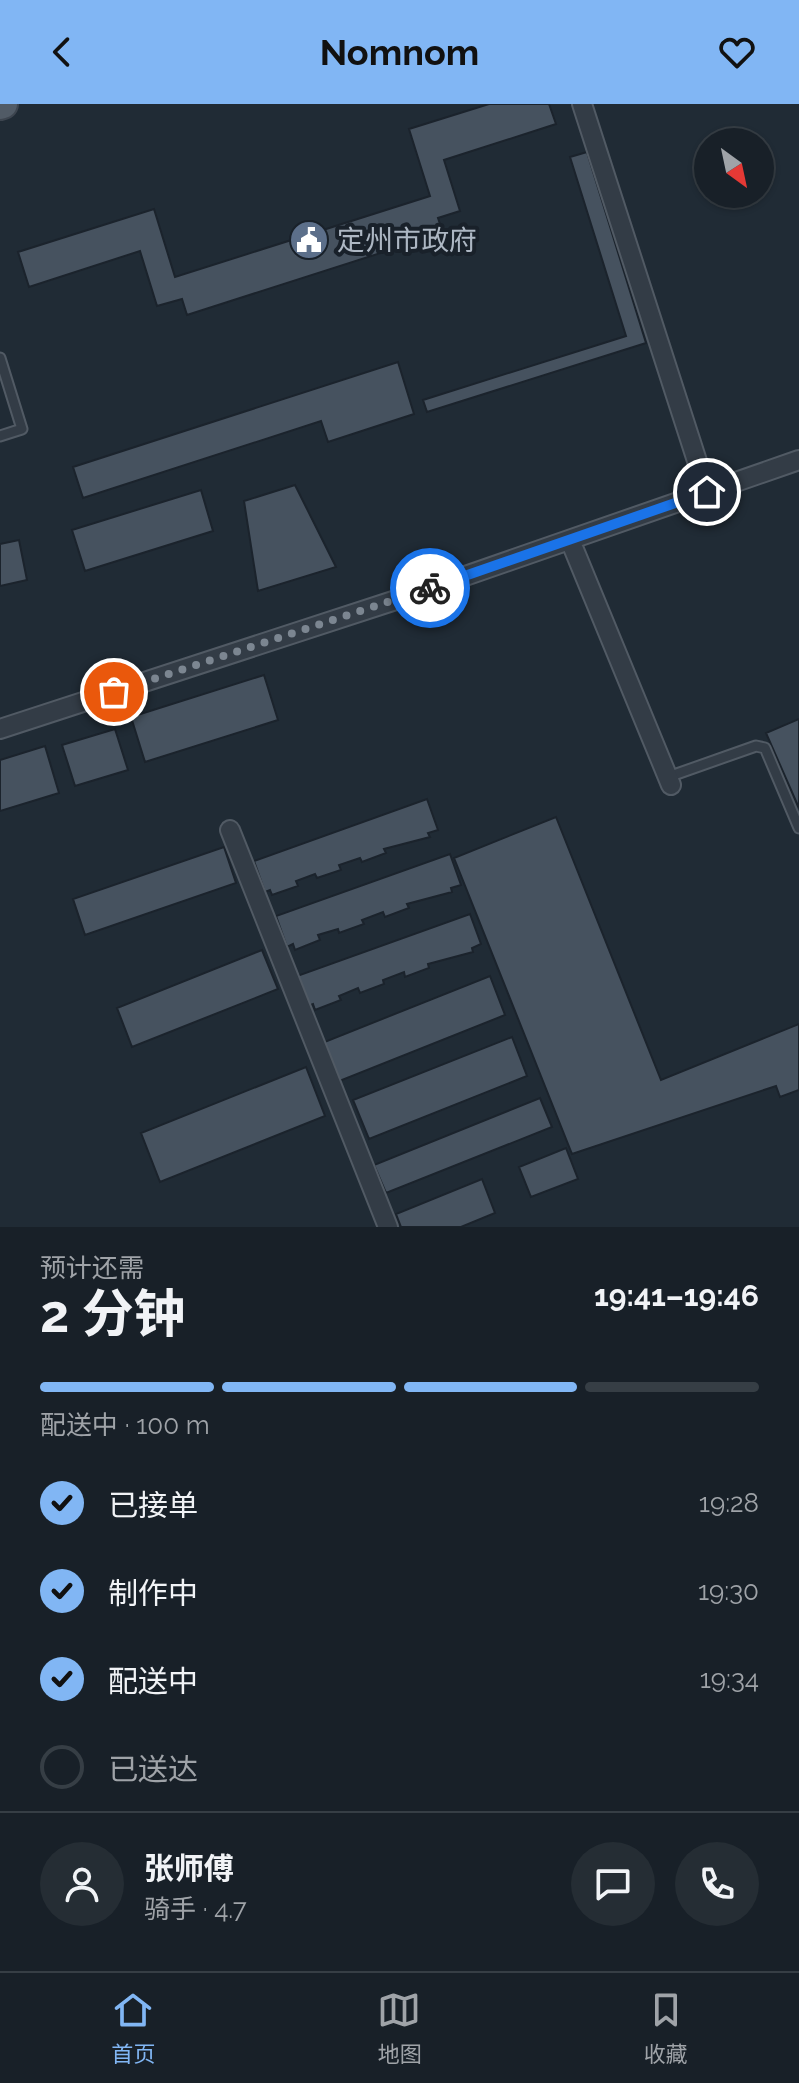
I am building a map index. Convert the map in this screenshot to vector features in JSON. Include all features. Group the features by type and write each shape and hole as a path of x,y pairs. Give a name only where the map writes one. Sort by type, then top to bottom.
{"street":[{"path":"582,104 707,492"},
{"path":"0,729 570,540 799,460"},
{"path":"570,540 670,781"},
{"path":"230,830 388,1227"}],"lane":[{"path":"0,358 22,429 0,436"},
{"path":"670,781 756,746 765,748 799,828"}],"building":[{"path":"489,104 549,104 556,124 444,160 460,211 438,218 443,233 187,315 182,299 157,306 140,251 29,287 18,252 154,209 175,277 430,196 409,129"},
{"path":"587,152 646,343 427,412 423,400 626,336 570,157"},
{"path":"398,362 414,414 328,442 321,421 83,498 73,467"},
{"path":"295,485 336,567 258,591 244,501"},
{"path":"201,490 213,531 85,571 72,530"},
{"path":"19,540 27,580 0,586 0,544"},
{"path":"264,675 278,720 145,762 131,717"},
{"path":"799,719 799,808 766,733"},
{"path":"115,729 128,770 75,786 62,745"},
{"path":"45,746 59,793 0,811 0,760"},
{"path":"427,799 438,830 428,833 430,837 384,849 386,853 362,862 360,858 339,865 341,870 317,878 315,874 296,881 298,886 272,895 270,890 265,892 254,861"},
{"path":"556,817 661,1080 799,1024 799,1090 780,1097 776,1086 572,1154 454,858"},
{"path":"224,847 236,883 85,935 73,899"},
{"path":"450,854 461,885 451,888 452,892 407,904 409,908 385,917 383,912 362,920 364,924 339,933 338,929 318,935 320,940 295,950 293,944 287,947 276,916"},
{"path":"470,914 481,944 472,948 473,952 428,964 429,968 405,977 404,972 360,993 358,988 339,996 341,1000 315,1010 313,1004 308,1006 297,976"},
{"path":"262,950 278,989 132,1047 117,1008"},
{"path":"490,976 505,1015 332,1084 317,1045"},
{"path":"512,1037 527,1076 369,1139 353,1100"},
{"path":"306,1067 325,1116 160,1182 141,1133"},
{"path":"540,1098 552,1127 386,1193 374,1165"},
{"path":"566,1148 578,1179 531,1197 519,1167"},
{"path":"482,1179 495,1213 461,1227 401,1227 396,1214"}],"way so far":[{"path":"114,692 430,588"}],"place":[{"name":"定州市政府","path":"309,240"}],"route":[{"path":"430,588 707,492"}]}
